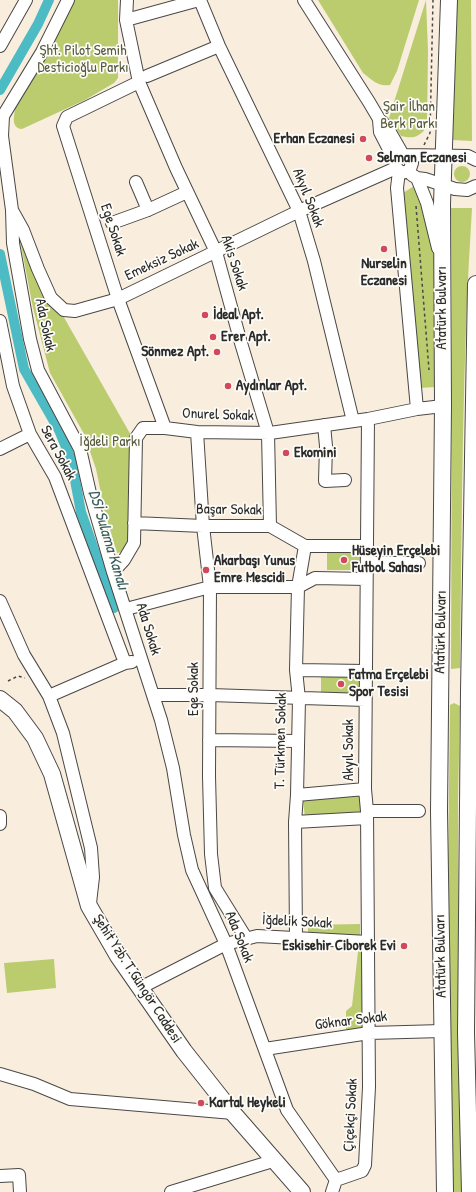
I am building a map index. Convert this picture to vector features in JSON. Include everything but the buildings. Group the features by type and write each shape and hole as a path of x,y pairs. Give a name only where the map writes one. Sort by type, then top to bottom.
{"main road":[{"name":"Atatürk Bulvarı","path":"445,1192 439,811 443,406 443,157 449,0"},
{"name":"Atatürk Bulvarı","path":"470,1192 466,1033 472,690 476,284"},
{"name":"Şehit Yzb. T.Güngör Caddesi","path":"0,699 15,711 36,738 52,774 89,906 118,956 184,1051 233,1113 276,1160 302,1192"}],"street":[{"path":"0,46 26,0"},
{"name":"Ada Sokak","path":"68,0 42,52 2,115 2,136 12,210 13,243 30,339 38,370 80,449 90,493 113,572 153,694 173,768 184,835 192,870 226,944 287,1110 336,1180"},
{"name":"Akis Sokak","path":"127,0 126,20 143,79 176,168 216,252 268,433 270,526"},
{"path":"126,20 199,0"},
{"name":"Akyıl Sokak","path":"199,0 219,46 299,211 314,261 352,421"},
{"path":"304,0 369,102 379,119 380,132 401,164 417,178 462,190 467,190 476,186"},
{"name":"Ege Sokak","path":"165,428 118,299 63,126 67,117 143,79 219,46"},
{"path":"401,164 443,157 468,156 476,160"},
{"path":"401,164 397,188 417,409"},
{"name":"Emeksiz Sokak","path":"12,210 23,230 51,298 64,310 75,311 118,299 299,211 401,164"},
{"path":"417,178 427,203 442,263"},
{"path":"136,182 148,210"},
{"path":"112,223 148,210 187,192"},
{"name":"Sera Sokak","path":"0,321 13,386 30,434 55,477 125,663"},
{"name":"Onurel Sokak","path":"113,572 124,560 134,543 136,438 144,428 165,428 197,432 268,433 368,419 417,409 443,406"},
{"name":"Akyıl Sokak","path":"368,419 365,789 367,814 369,1033"},
{"path":"324,425 326,446 325,481 345,480"},
{"name":"Ege Sokak","path":"197,432 210,586 209,740 211,854 215,888 246,938"},
{"path":"0,450 30,434"},
{"name":"Başar Sokak","path":"134,523 204,526 270,526 305,546 367,546"},
{"name":"T. Türkmen Sokak","path":"296,938 295,822 299,699 296,670 298,587 305,546"},
{"path":"367,563 419,563"},
{"path":"126,609 210,586 298,587 315,578 366,579"},
{"path":"0,601 24,655 49,696 63,733 91,848 93,877 89,906"},
{"path":"49,696 125,663 141,661"},
{"path":"296,670 366,671"},
{"path":"153,694 365,700"},
{"path":"209,740 298,742"},
{"path":"297,795 365,789"},
{"path":"295,822 367,814 419,811"},
{"path":"0,816 0,824"},
{"name":"İğdelik Sokak","path":"140,988 226,944 246,938 257,936 368,942"},
{"name":"Göknar Sokak","path":"265,1049 369,1033 442,1031"},
{"name":"Çiçekçi Sokak","path":"336,1180 362,1171 365,1166 369,1087 369,1033"},
{"path":"0,1074 34,1084 70,1099 233,1113"},
{"path":"171,1192 276,1160"},
{"path":"0,1176 19,1175 20,1192"},
{"path":"332,1192 336,1180"}],"path":[{"path":"423,148 430,133 433,0"}],"green space":[{"name":"Şht. Pilot Semih Desticioğlu Parkı","path":"73,0 118,0 118,78 114,83 85,100 22,129 18,128 14,122 15,109 64,22"},
{"path":"318,0 419,0 397,71 390,85 379,84 363,73"},
{"name":"Şair İlhan Berk Parkı","path":"426,0 428,51 427,127 419,135 406,137 401,136 389,118"},
{"path":"457,0 471,0 472,141 452,140"},
{"path":"459,166 465,166 470,171 468,180 465,182 459,182 454,177 454,171"},
{"path":"414,186 427,216 433,240 436,265 436,387 419,388 403,193"},
{"path":"451,208 472,208 464,380 460,668 451,669 452,356"},
{"name":"İğdeli Parkı","path":"20,240 132,437 132,509 127,551 117,553 105,513 96,469 84,434 50,373 33,308"},
{"name":"Hüseyin Erçelebi Futbol Sahası","path":"327,549 362,550 361,570 327,570"},
{"name":"Fatma Erçelebi Spor Tesisi","path":"321,674 361,675 361,694 321,693"},
{"path":"454,703 460,706 458,800 459,1073 462,1192 451,1192 447,957 450,705"},
{"path":"363,794 363,814 305,819 303,799"},
{"path":"360,924 360,936 308,932 308,925"},
{"path":"359,942 368,942 369,1033 346,1036 346,1011 352,1006"},
{"path":"54,959 56,988 7,993 4,963"}],"waterway":[{"name":"DSİ Sulama Kanalı","path":"0,90 38,24 49,0"},
{"name":"DSİ Sulama Kanalı","path":"0,254 24,369 59,430 71,459 81,512 114,608"}],"place":[{"name":"Erhan Eczanesi","path":"363,139"},
{"name":"Selman Eczanesi","path":"369,158"},
{"name":"Nurselin Eczanesi","path":"384,249"},
{"name":"İdeal Apt.","path":"205,315"},
{"name":"Erer Apt.","path":"213,337"},
{"name":"Sönmez Apt.","path":"217,352"},
{"name":"Aydınlar Apt.","path":"228,386"},
{"name":"Ekomini","path":"286,453"},
{"name":"Hüseyin Erçelebi Futbol Sahası","path":"344,560"},
{"name":"Akarbaşı Yunus Emre Mescidi","path":"206,570"},
{"name":"Fatma Erçelebi Spor Tesisi","path":"341,684"},
{"name":"Eskisehir Ciborek Evi","path":"404,946"},
{"name":"Kartal Heykeli","path":"201,1103"}]}
